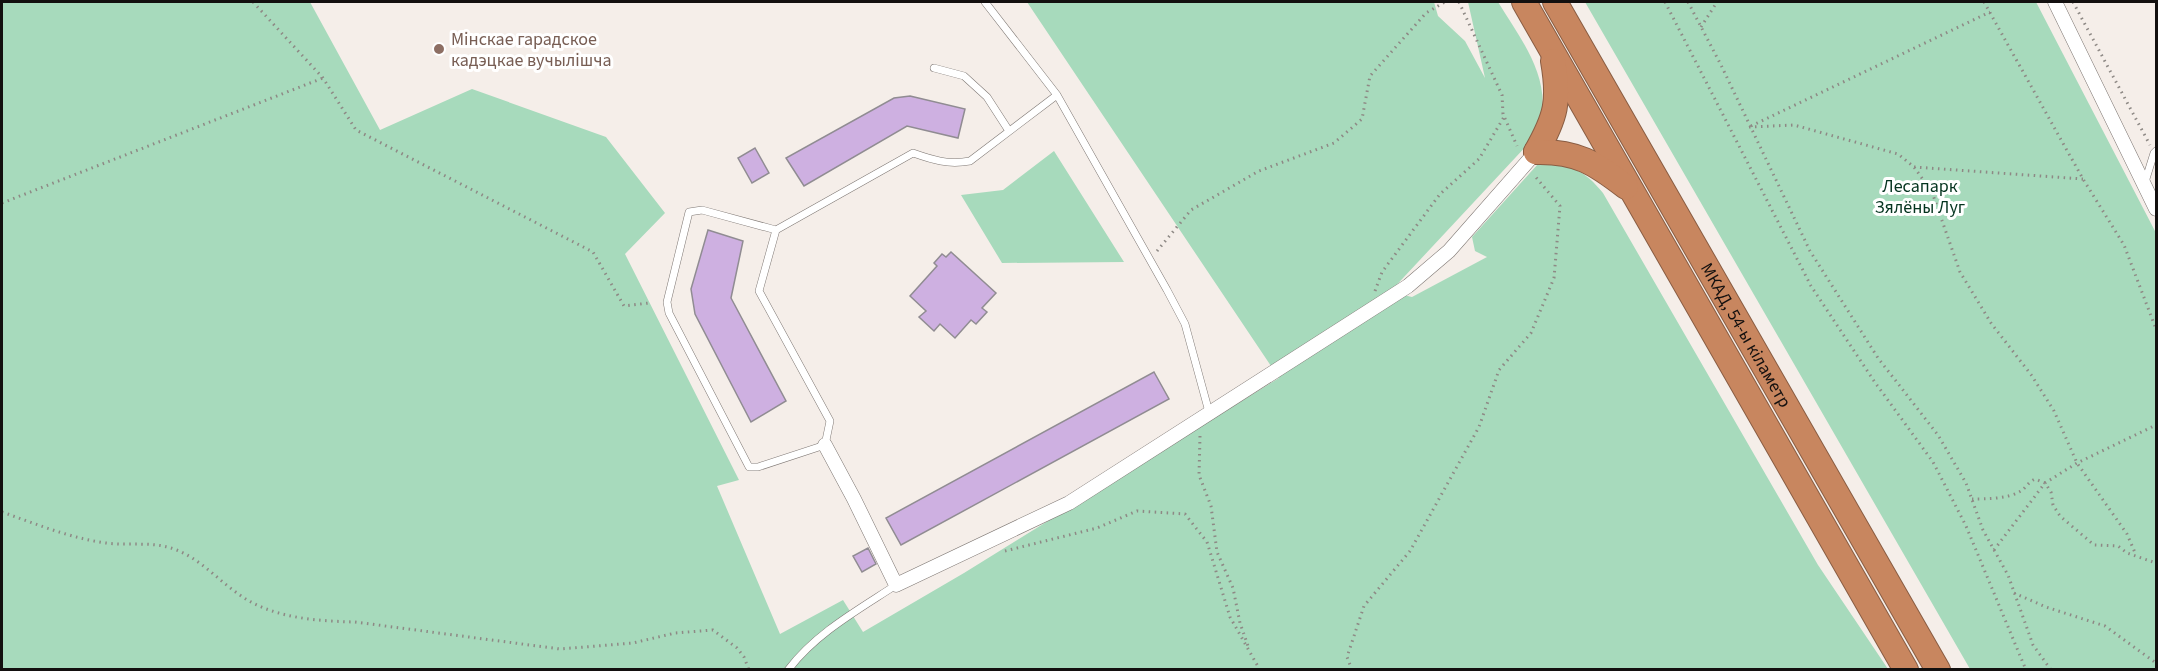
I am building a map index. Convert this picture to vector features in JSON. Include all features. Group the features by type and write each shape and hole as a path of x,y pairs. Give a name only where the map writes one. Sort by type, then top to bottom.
{"highway":[{"name":"МКАД, 54-ы кіламетр","path":"1524,2 1906,669"},
{"name":"МКАД, 54-ы кіламетр","path":"1556,2 1938,669"},
{"path":"1531,158 1550,128 1556,105 1557,86 1550,47"},
{"path":"1531,158 1558,151 1577,156 1606,172 1632,192"}],"street":[{"path":"2055,2 2157,209"},
{"path":"825,445 896,585 1069,503 1408,286 1441,259 1531,158"}],"lane":[{"path":"986,2 1057,94 1185,324 1209,412"},
{"path":"934,68 964,76 987,97 1009,131"},
{"path":"776,230 759,291 830,421 825,445 749,467 669,313 668,302 689,212 702,210 776,230 913,153 938,162 954,164 970,161 1057,94"},
{"path":"2144,186 2155,152"},
{"path":"788,669 812,643 896,585"}],"path":[{"path":"253,2 323,78 356,130 592,252 624,306 650,303"},
{"path":"1150,260 1191,210 1259,171 1334,143 1362,119 1370,76 1426,14 1446,2"},
{"path":"1352,669 1347,657 1364,606 1410,551 1479,427 1499,370 1531,333 1554,278 1560,206 1504,117 1502,95 1459,2"},
{"path":"1665,2 1811,286 1874,381 1933,462 1966,526 2026,669"},
{"path":"1688,2 1810,251 1878,358 1938,435 1966,483 1983,530 2008,575 2033,645 2052,669"},
{"path":"1701,27 1717,2"},
{"path":"1984,2 2083,179 2124,245 2157,329"},
{"path":"2073,2 2155,152"},
{"path":"1749,127 1990,12"},
{"path":"2,203 323,78"},
{"path":"1367,312 1382,272 1440,194 1479,159 1504,117"},
{"path":"1749,127 1794,125 1898,154 1914,167 1932,192 1960,272 1991,323 2032,376 2054,411 2077,463 2127,534 2136,555"},
{"path":"1914,167 2083,179"},
{"path":"1196,421 1200,440 1199,475 1211,506 1217,552 1233,588 1240,622 1251,653"},
{"path":"1994,550 2044,483 2077,463 2157,426"},
{"path":"1972,499 2014,494 2023,490 2029,481 2035,478 2044,483 2051,492 2053,505 2060,516 2094,545 2118,546 2127,553 2157,563"},
{"path":"996,553 1097,528 1137,511 1185,514 1207,542 1230,616 1260,669"},
{"path":"2,512 72,537 109,543 143,543 174,549 199,562 238,594 265,610 322,621 355,621 560,649 612,646 675,633 713,630 737,648 749,669"},
{"path":"2014,593 2046,607 2105,627 2157,663"}],"green space":[{"path":"2,2 310,2 380,130 472,89 606,137 665,213 625,254 739,480 717,486 780,634 843,600 863,632 964,573 1279,378 1027,2 1434,2 1438,16 1465,41 1485,78 1468,2 1498,2 1524,44 1538,74 1543,105 1539,125 1529,143 1390,292 1412,297 1487,257 1475,251 1472,237 1538,164 1567,166 1589,178 1603,193 1818,565 1888,669 2,669"},
{"name":"Лесапарк Зялёны Луг","path":"1585,2 2036,2 2156,233 2156,669 1970,669"},
{"path":"1054,151 1124,262 1002,263 961,195 1003,190"}],"building":[{"path":"910,96 965,109 958,138 907,126 804,186 786,158 894,98"},
{"path":"755,148 769,173 752,183 738,158"},
{"path":"708,230 743,241 731,298 786,401 751,422 695,314 691,289"},
{"path":"951,252 996,293 982,308 987,312 976,324 971,320 955,338 940,324 934,331 919,317 926,311 910,296 937,266 934,263 942,254 946,257"},
{"path":"1154,372 1169,399 901,545 886,518"},
{"path":"868,548 876,564 862,572 853,556"}],"place":[{"name":"Мінскае гарадское кадэцкае вучылішча","path":"439,49"}]}
